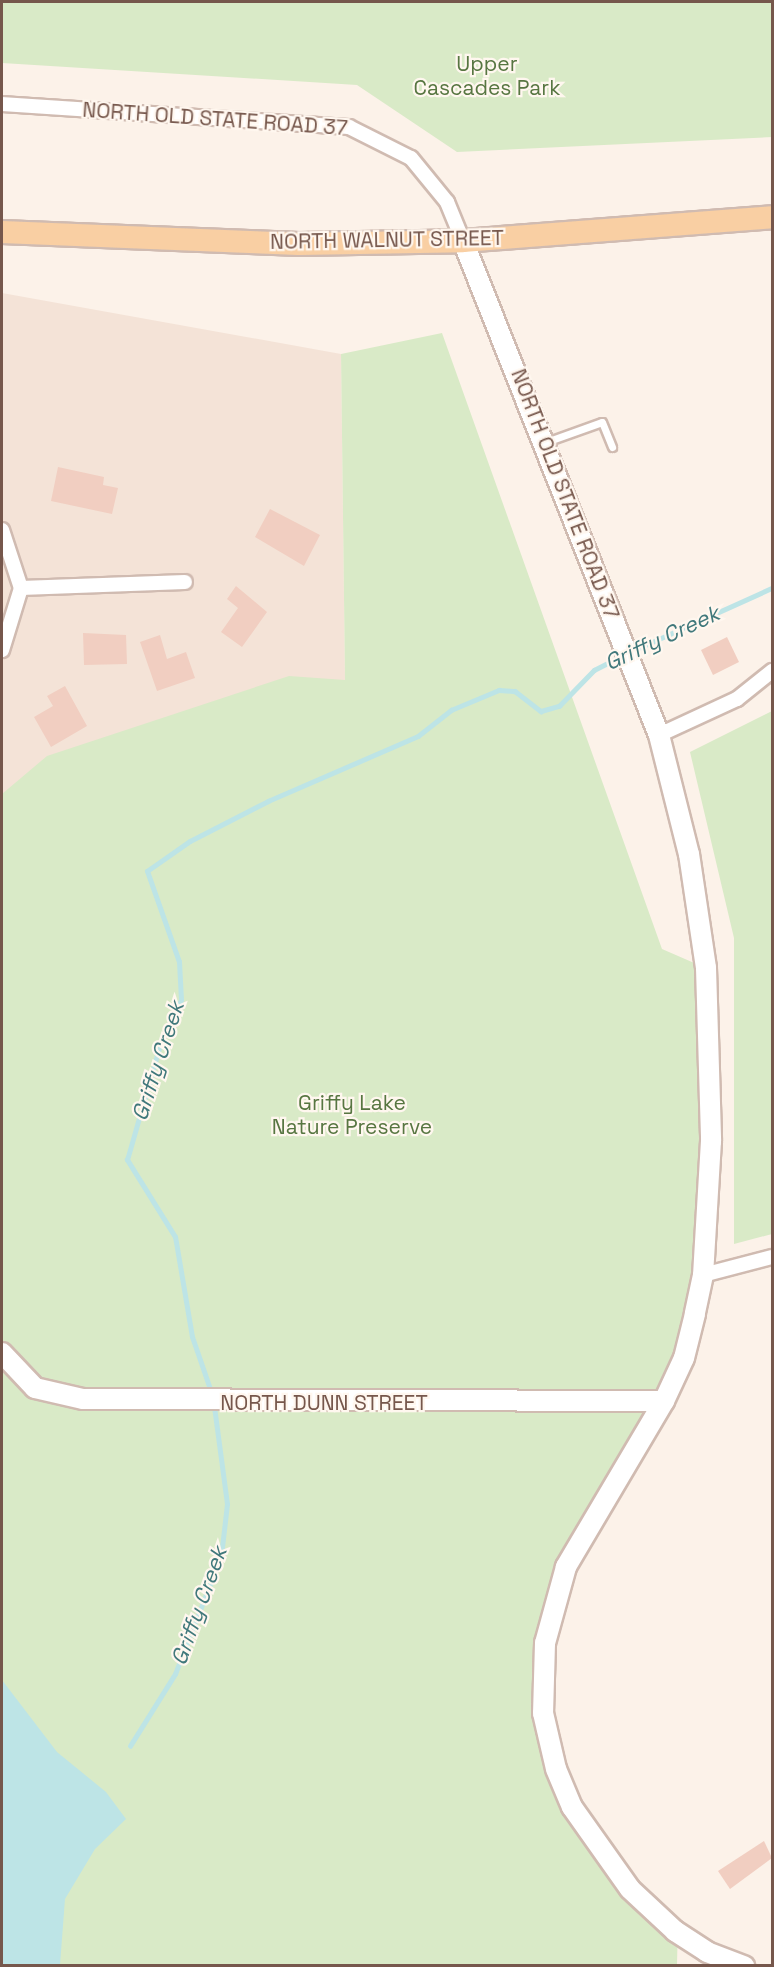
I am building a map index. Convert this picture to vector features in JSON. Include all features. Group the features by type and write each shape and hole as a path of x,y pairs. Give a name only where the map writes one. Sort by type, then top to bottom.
{"main road":[{"name":"NORTH WALNUT STREET","path":"2,232 299,244 463,241 772,217"}],"street":[{"name":"NORTH OLD STATE ROAD 37","path":"2,104 349,127 411,158 447,202 546,442 659,735 689,854 706,968 711,1141 703,1275 684,1358 664,1401 566,1567 545,1643 543,1713 556,1769 572,1806 630,1889 675,1931 707,1952 744,1965"},
{"path":"2,530 21,588 2,650"},
{"path":"21,588 185,582"},
{"path":"659,735 737,699 772,671"},
{"path":"703,1275 772,1257"},
{"name":"NORTH DUNN STREET","path":"2,1353 25,1380 56,1395 209,1402 664,1401"}],"lane":[{"path":"546,442 602,422 612,447"}],"shaded area":[{"path":"2,293 341,354 345,680 2,834"}],"green space":[{"name":"Upper Cascades Park","path":"2,2 772,2 772,137 457,152 357,85 2,63"},
{"name":"Griffy Lake Nature Preserve","path":"442,333 662,949 708,969 703,1275 684,1358 566,1567 545,1643 556,1769 630,1889 678,1920 677,1965 2,1966 2,794 47,756 289,676 345,680 341,354"},
{"path":"772,711 772,1234 734,1244 734,938 690,752"}],"water":[{"path":"2,1680 57,1752 106,1792 126,1819 95,1849 65,1899 60,1965 2,1965"}],"building":[{"path":"58,467 104,477 103,485 118,488 112,514 51,501"},
{"path":"270,509 320,535 304,566 255,537"},
{"path":"236,586 267,612 242,647 221,632 238,608 227,599"},
{"path":"83,633 126,635 127,664 84,665"},
{"path":"160,635 167,659 186,652 195,678 157,691 140,642"},
{"path":"727,637 739,662 713,675 701,650"},
{"path":"65,686 87,726 51,747 34,717 53,706 47,696"},
{"path":"764,1841 772,1858 730,1889 718,1871"}],"waterway":[{"name":"Griffy Creek","path":"630,652 772,588"},
{"name":"Griffy Creek","path":"212,1395 192,1337 175,1237 127,1160 162,1038 181,1000 179,962 147,871 190,841 268,801 418,736 451,710 499,690 515,691 541,711 559,706 594,670 622,656"},
{"name":"Griffy Creek","path":"130,1746 175,1674 221,1556 227,1504 214,1406"}]}
